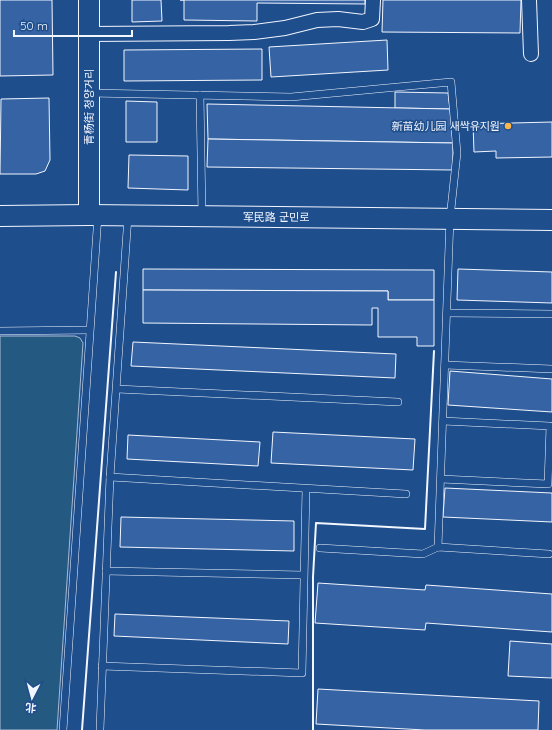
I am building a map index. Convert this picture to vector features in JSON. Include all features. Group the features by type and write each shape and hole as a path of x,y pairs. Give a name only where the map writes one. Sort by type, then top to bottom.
{"street":[{"name":"青杨街 청양거리","path":"89,0 89,93 94,215"},
{"path":"89,34 254,32 285,28 317,20 338,19 362,22 372,19 373,0"},
{"path":"529,0 531,54"},
{"name":"军民路 군민로","path":"0,216 128,215 552,220"}],"lane":[{"path":"89,93 291,97 451,82 457,153 450,218 438,547"},
{"path":"200,95 202,216"},
{"path":"63,730 89,330 94,215"},
{"path":"100,729 110,477 128,215"},
{"path":"447,313 552,314"},
{"path":"0,331 89,330"},
{"path":"445,365 552,369"},
{"path":"117,390 398,402"},
{"path":"441,479 548,484 550,426 443,421"},
{"path":"110,477 406,494"},
{"path":"102,666 302,673 306,489"},
{"path":"320,548 423,554 438,547 550,554"},
{"path":"106,571 303,575"}],"shaded area":[{"path":"0,336 75,336 80,338 83,343 57,730 0,730"}],"building":[{"path":"0,0 52,0 53,75 0,76"},
{"path":"132,0 161,0 162,21 132,22"},
{"path":"184,0 365,0 365,4 257,3 257,21 184,20"},
{"path":"383,0 521,0 520,33 382,32"},
{"path":"387,40 388,70 271,77 269,47"},
{"path":"262,49 262,80 124,81 124,50"},
{"path":"395,92 448,93 450,109 395,108"},
{"path":"49,98 50,160 45,171 36,174 0,174 1,99"},
{"path":"126,101 157,102 157,142 126,142"},
{"path":"207,104 450,109 453,143 208,139"},
{"path":"552,122 552,157 496,158 496,151 474,152 473,124"},
{"path":"208,139 453,143 453,170 207,167"},
{"path":"129,155 188,156 188,190 128,188"},
{"path":"143,269 434,270 434,300 388,300 388,291 143,290"},
{"path":"458,269 552,272 552,303 457,300"},
{"path":"143,290 388,291 388,300 434,300 434,346 417,346 417,337 378,337 378,308 372,308 372,325 143,323"},
{"path":"133,342 396,354 395,378 131,366"},
{"path":"450,371 552,379 552,412 448,405"},
{"path":"273,432 415,439 413,470 271,463"},
{"path":"128,435 260,442 258,466 127,459"},
{"path":"445,488 552,493 552,522 443,517"},
{"path":"121,517 294,521 294,551 120,547"},
{"path":"318,583 425,590 426,585 552,594 552,632 426,623 425,630 315,623"},
{"path":"115,614 289,621 288,644 114,636"},
{"path":"510,641 552,644 552,678 508,676"},
{"path":"318,689 539,701 538,730 425,730 316,724"}],"wall":[{"path":"82,730 116,272"},
{"path":"313,730 313,577 316,523 425,529 434,351"}],"place":[{"name":"新苗幼儿园 새싹유지원","path":"508,126"}]}
